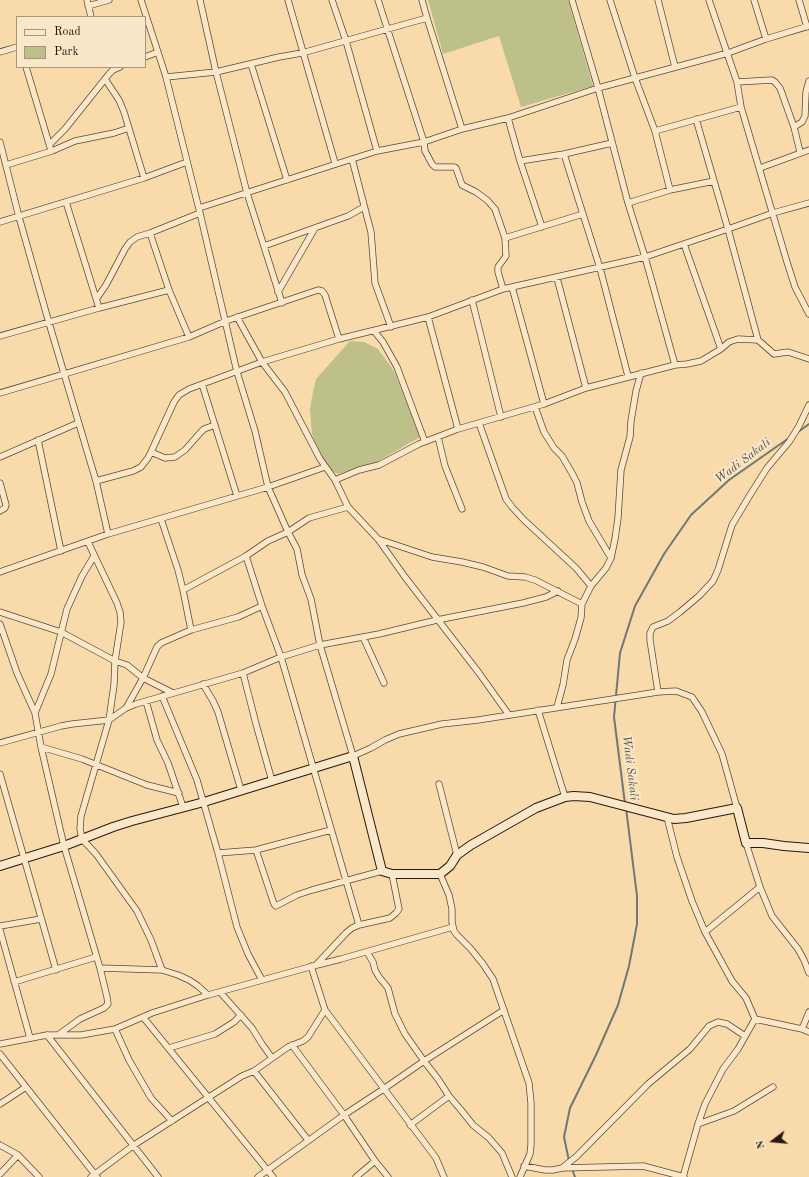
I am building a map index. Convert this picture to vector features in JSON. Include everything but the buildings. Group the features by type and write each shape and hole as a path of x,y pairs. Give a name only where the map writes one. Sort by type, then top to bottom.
{"street":[{"path":"91,16 88,3 109,0"},
{"path":"141,0 145,16"},
{"path":"200,0 216,72 247,193 282,303"},
{"path":"288,0 302,53 335,163"},
{"path":"332,0 346,40 377,151"},
{"path":"378,0 424,142 425,151 432,164 435,167 456,168 462,185 488,200 495,209 505,238 506,256 498,267 503,289"},
{"path":"422,0 462,129"},
{"path":"572,0 598,88 628,203 675,365"},
{"path":"610,0 635,78 655,131 670,190"},
{"path":"658,0 675,67"},
{"path":"709,0 738,82 742,107 795,287 809,314"},
{"path":"754,0 766,39"},
{"path":"97,298 106,285 125,249 130,242 137,237 247,193 335,163 377,151 424,142 462,129 508,118 598,88 728,53 766,39 808,27 799,0"},
{"path":"166,77 216,72 279,56 302,53 427,18"},
{"path":"148,31 158,52 166,77 226,321 237,372 268,487 297,549 302,575 311,599 320,645 353,756 382,872"},
{"path":"0,52 16,47"},
{"path":"146,57 158,52"},
{"path":"250,64 287,180"},
{"path":"26,68 52,151"},
{"path":"50,144 65,129 113,70 118,68"},
{"path":"105,79 119,100 144,178"},
{"path":"738,82 772,80 775,82 780,88 794,127 800,152"},
{"path":"794,127 802,122 805,116 806,92 809,81"},
{"path":"655,131 742,107"},
{"path":"508,118 520,161 542,227"},
{"path":"696,120 728,229 758,340 774,354 788,352 809,359"},
{"path":"6,165 52,151 76,141 114,133 129,128"},
{"path":"0,142 19,217 49,323 96,481 108,534"},
{"path":"520,161 564,154 612,143"},
{"path":"760,168 800,152 809,150"},
{"path":"564,154 600,268 628,376"},
{"path":"352,158 371,232 375,283 391,327"},
{"path":"0,222 144,178 187,162"},
{"path":"628,203 670,190 714,181"},
{"path":"66,202 100,308"},
{"path":"96,481 133,471 141,467 148,458 174,402 179,395 189,389 262,362 339,339 428,317 503,289 557,278 644,257 773,213 809,203"},
{"path":"264,246 348,216 364,207"},
{"path":"505,238 583,214"},
{"path":"278,292 315,228"},
{"path":"150,233 169,290 189,337"},
{"path":"684,244 721,349"},
{"path":"557,278 586,388"},
{"path":"512,287 544,404"},
{"path":"0,336 169,290"},
{"path":"0,393 189,337 226,321 318,290 322,291 325,295 339,339"},
{"path":"472,300 501,416"},
{"path":"237,317 262,362 285,392 325,467 335,480 348,507 378,539 509,715"},
{"path":"428,317 458,429"},
{"path":"374,331 383,342 397,367 425,442"},
{"path":"335,480 359,470 379,465 425,442 458,429 535,407 586,388 628,376 675,365 701,361 721,349 729,342 738,339 758,340"},
{"path":"557,707 563,685 567,660 581,618 582,604 591,586 606,568 611,558 618,518 621,470 630,437 636,391 641,373"},
{"path":"202,384 237,496"},
{"path":"658,692 650,640 650,633 653,627 668,621 685,608 713,581 718,570 732,525 767,468 790,442 809,405"},
{"path":"535,407 544,432 554,448 562,456 573,476 589,521 611,558"},
{"path":"0,457 78,423"},
{"path":"479,423 506,499 524,520 576,568 591,586"},
{"path":"151,452 165,458 175,457 185,450 204,429 214,425"},
{"path":"438,437 445,466 462,509"},
{"path":"38,440 61,551"},
{"path":"0,572 108,534 268,487 325,467"},
{"path":"0,483 6,505 5,508 0,511"},
{"path":"183,590 246,556 268,541 288,532 309,518 348,507"},
{"path":"160,519 178,570 191,630"},
{"path":"378,539 432,557 483,567 508,576 530,578 582,604"},
{"path":"88,542 117,603 120,612 120,622 109,720 81,816 80,829 82,839 100,859 137,911 151,940 162,970"},
{"path":"35,713 51,674 61,632 72,599 82,576 94,556"},
{"path":"246,556 262,606 281,657 359,925"},
{"path":"0,743 72,724 109,720 126,708 243,673 281,657 320,645 523,603 546,597 558,591"},
{"path":"126,708 143,678 156,647 161,643 191,630 238,617 262,606"},
{"path":"0,612 61,632 115,661 127,665 143,678 172,693"},
{"path":"0,626 17,673 35,713 41,747 64,846 100,968 108,1004 104,1008 80,1019 58,1035"},
{"path":"363,637 384,683"},
{"path":"243,673 272,781"},
{"path":"203,684 218,712 241,790"},
{"path":"0,866 64,846 132,821 204,802 314,769 353,756 400,734 442,724 478,720 658,692 676,692 692,697 702,712 721,750 746,843 760,887 772,916 798,949 809,974"},
{"path":"162,696 197,780 237,927 248,954 262,980"},
{"path":"146,701 158,740 168,763 183,807"},
{"path":"538,710 565,796"},
{"path":"41,747 71,755 147,785 179,793"},
{"path":"0,774 56,970"},
{"path":"439,784 457,855"},
{"path":"256,850 274,904 276,906 305,892 346,880 382,872 392,874 440,874 450,866 457,855 471,845 536,808 565,796 590,797 674,819 737,808"},
{"path":"667,817 677,858 692,902 705,932 732,980 746,998 755,1019"},
{"path":"218,853 256,850 331,830"},
{"path":"746,843 763,843 809,848"},
{"path":"314,966 346,933 359,925 390,918 396,913 399,909 392,874"},
{"path":"440,874 449,895 453,927 457,935 484,964 493,979 529,1083 531,1103 531,1145 530,1154 520,1177"},
{"path":"705,932 760,887"},
{"path":"0,926 41,919"},
{"path":"0,1044 47,1035 81,1035 115,1029 143,1016 208,995 453,927"},
{"path":"0,930 30,1038"},
{"path":"367,952 379,977 388,988 399,1023 405,1034 449,1096 473,1125 489,1138 502,1153 512,1177"},
{"path":"14,982 96,957"},
{"path":"314,966 325,1010 436,1158 444,1177"},
{"path":"100,968 162,970 189,980 208,995"},
{"path":"220,992 252,1028 272,1058"},
{"path":"0,1054 94,1176 134,1145 242,1076 254,1071 292,1045 303,1041 308,1037 325,1010"},
{"path":"258,1177 344,1115 424,1061 504,1010"},
{"path":"802,1029 809,1014"},
{"path":"169,1048 215,1034 234,1022 241,1015"},
{"path":"143,1016 273,1177"},
{"path":"755,1019 802,1029 809,1032"},
{"path":"524,1166 553,1170 562,1168 643,1166 683,1177 705,1104 723,1069 755,1019"},
{"path":"562,1168 577,1156 648,1084 690,1049 709,1026 718,1022 727,1024 745,1036"},
{"path":"115,1029 129,1060 151,1098 172,1121"},
{"path":"47,1035 158,1177"},
{"path":"292,1045 388,1177"},
{"path":"254,1071 308,1140"},
{"path":"0,1104 26,1087"},
{"path":"698,1124 734,1111 773,1087"},
{"path":"410,1125 449,1096"},
{"path":"0,1145 18,1155 39,1177"},
{"path":"0,1174 18,1155"},
{"path":"356,1177 375,1161"}],"green space":[{"path":"428,0 568,0 593,86 521,107 499,36 443,54"},
{"path":"350,341 364,342 378,349 394,371 420,437 375,463 338,474 330,470 317,447 312,434 310,409 316,379"}],"waterway":[{"name":"Wadi Sakali","path":"798,432 809,424"},
{"name":"Wadi Sakali","path":"625,804 614,717 620,653 635,606 664,554 691,515 729,480 789,438"},
{"name":"Wadi Sakali","path":"569,1161 564,1137 570,1108 618,1005 629,966 637,924 637,896 626,808"},
{"name":"Wadi Sakali","path":"572,1169 575,1177"}]}
